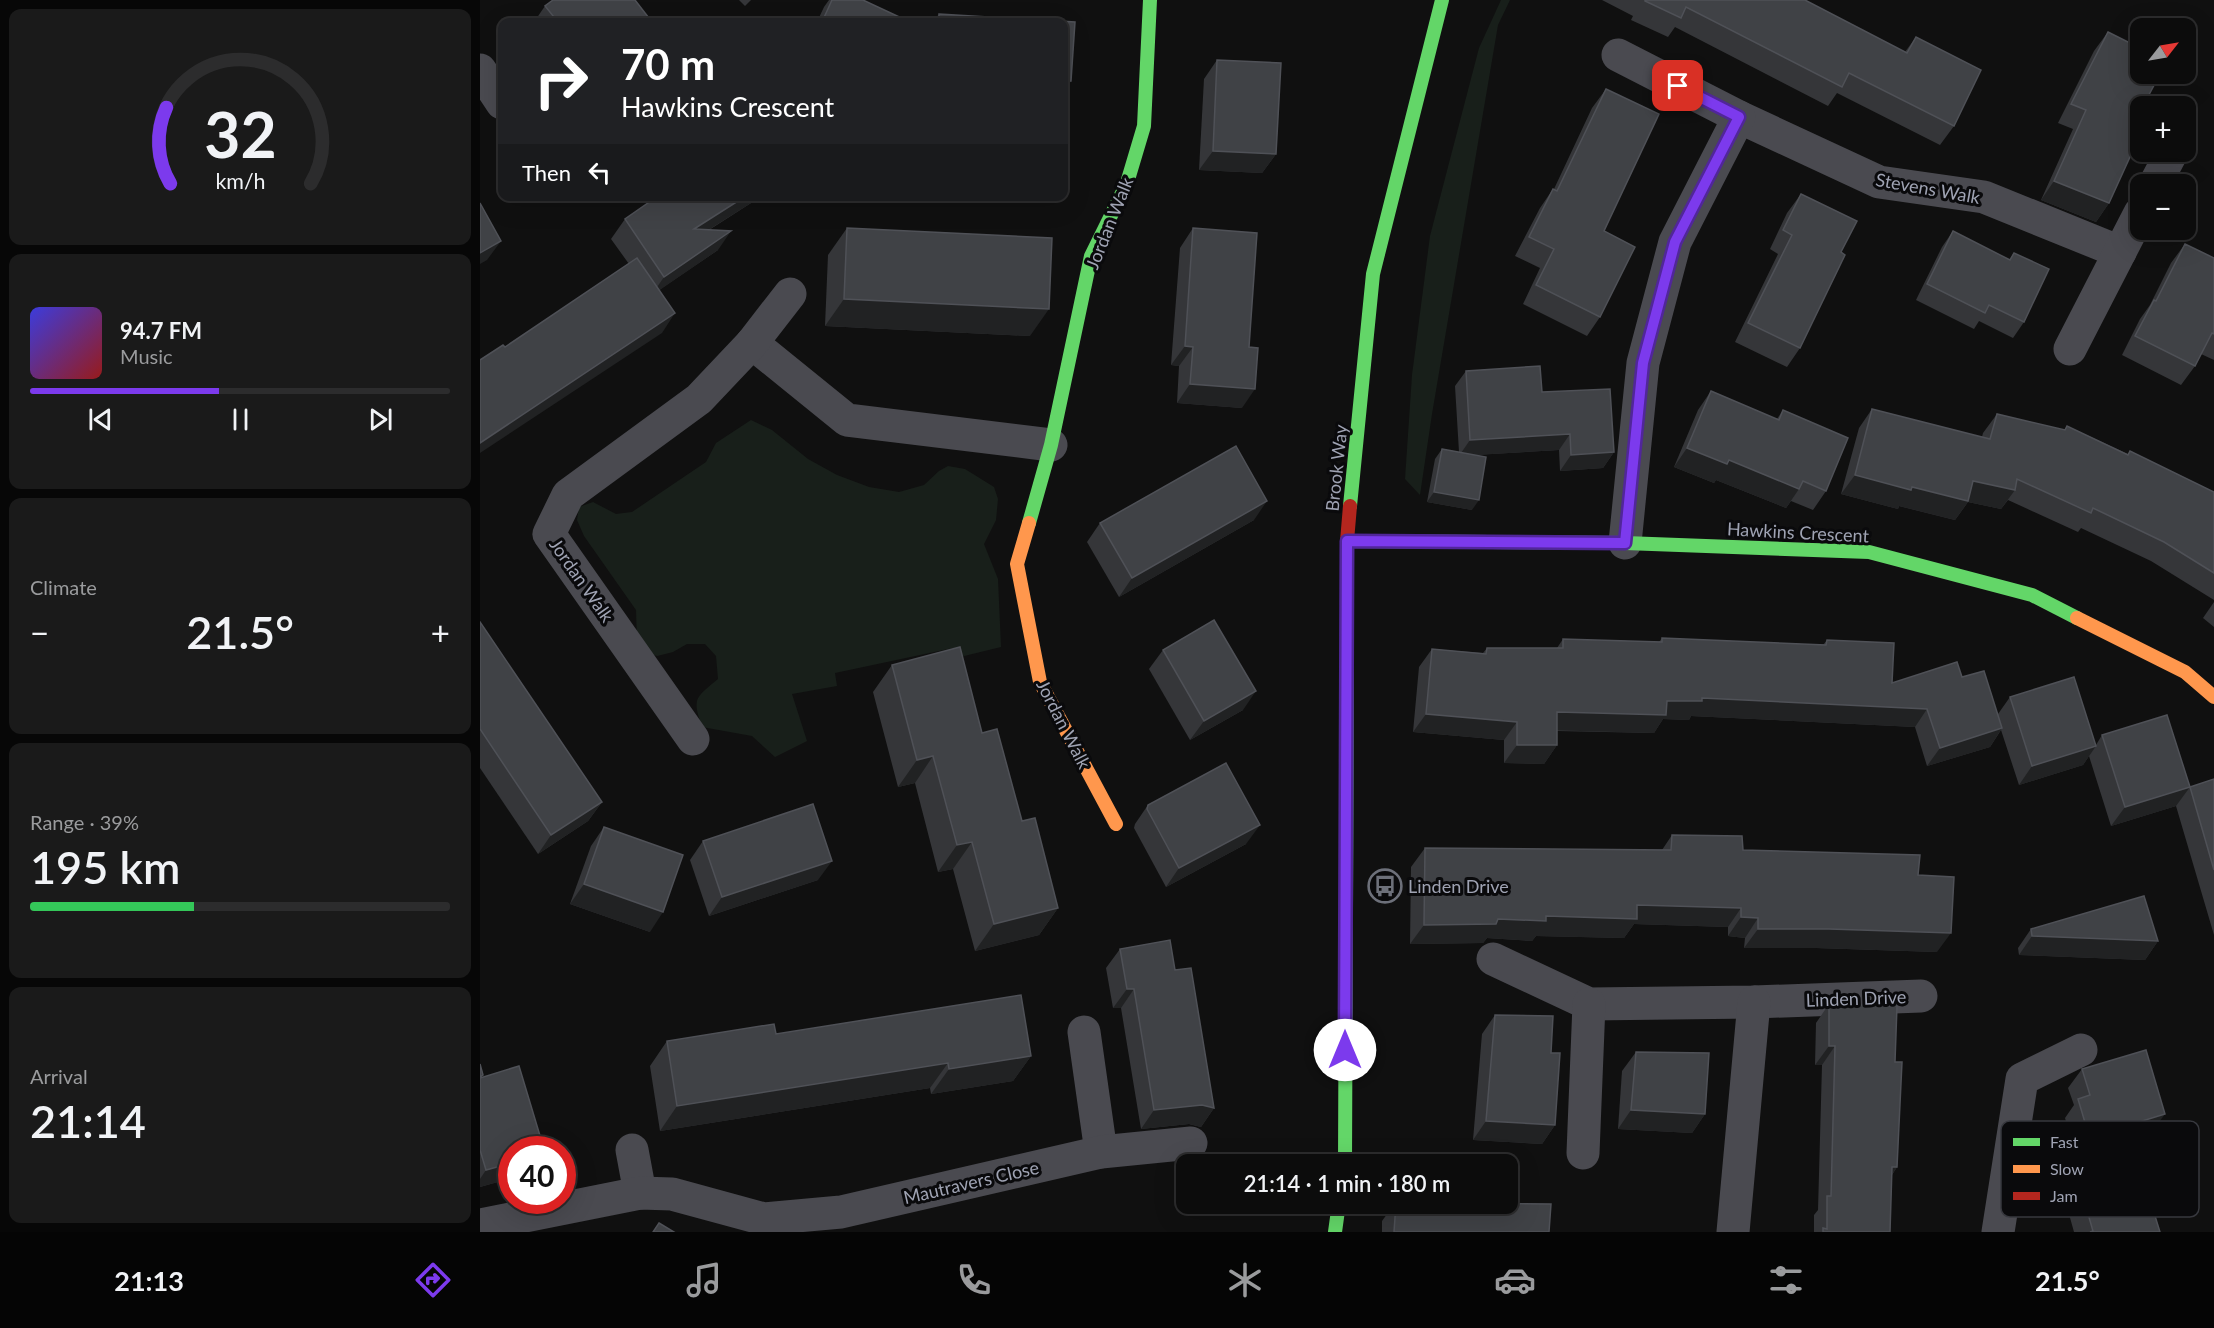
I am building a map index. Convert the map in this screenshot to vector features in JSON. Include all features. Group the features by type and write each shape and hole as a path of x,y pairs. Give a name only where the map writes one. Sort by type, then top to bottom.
{"street":[{"name":"Jordan Walk","path":"1116,824 1040,682 1017,564 1052,445 1091,256 1127,183 1144,126 1150,0"},
{"name":"Brook Way","path":"1345,1154 1347,541 1373,274 1442,0"},
{"name":"Stevens Walk","path":"1618,55 1739,117 1879,182 1984,197 2120,252"},
{"path":"480,70 498,97"},
{"path":"1625,543 1643,363 1675,242 1739,117"},
{"path":"2070,349 2130,232"},
{"name":"Jordan Walk","path":"693,739 549,534 568,495 699,399 752,343 790,294"},
{"path":"752,343 847,420 1052,445"},
{"name":"Hawkins Crescent","path":"1347,541 1625,543 1869,552 2032,595 2185,672 2214,697"},
{"name":"Linden Drive","path":"1493,959 1589,1004 1754,1002 1921,996"},
{"path":"1733,1232 1754,1002"},
{"path":"1583,1153 1589,1004"},
{"path":"1084,1032 1101,1152"},
{"path":"2015,1121 2022,1079 2081,1050"},
{"name":"Mautravers Close","path":"480,1225 640,1193 672,1194 764,1219 843,1222 1101,1152 1191,1143"},
{"path":"632,1150 640,1193"},
{"path":"1998,1232 2001,1213"},
{"path":"1335,1232 1337,1214"}],"shaded area":[{"path":"1501,0 1510,0 1498,25 1420,495 1405,479 1412,375 1430,236 1479,48"},
{"path":"751,420 772,430 808,459 837,475 869,487 899,492 924,485 948,466 965,469 994,487 998,499 996,520 984,544 998,579 1001,647 956,658 953,648 835,673 837,686 792,694 807,741 775,757 752,736 702,727 697,704 704,690 718,679 716,656 705,644 687,644 673,652 657,656 645,652 637,640 636,610 584,536 577,520 579,507 593,502 616,514 632,512 706,462 716,443"}],"building":[{"path":"553,0 635,0 649,18 555,18 545,6"},
{"path":"832,0 863,0 901,18 824,18"},
{"path":"1645,0 1805,0 1907,53 1916,37 1981,70 1954,126 1849,73 1842,87 1686,7 1681,18"},
{"path":"939,14 1007,18 939,18"},
{"path":"1068,22 1075,22 1071,81 1068,81"},
{"path":"2108,32 2130,43 2130,84 2155,84 2148,96 2130,96 2130,157 2109,203 2054,181 2086,110 2071,104"},
{"path":"1217,60 1281,63 1276,154 1213,151"},
{"path":"1606,89 1659,114 1604,231 1635,247 1600,317 1536,285 1554,249 1529,237 1553,189 1557,191"},
{"path":"1801,194 1857,221 1841,252 1845,255 1800,348 1748,323 1792,235 1783,230"},
{"path":"651,201 738,201 694,229 731,231 664,277 625,219"},
{"path":"480,203 501,241 480,253"},
{"path":"847,228 1052,238 1049,309 844,299"},
{"path":"1193,228 1257,233 1249,347 1258,348 1255,389 1190,384 1193,347 1185,346"},
{"path":"1953,231 2010,260 2014,253 2049,269 2024,322 1989,305 1985,313 1927,284"},
{"path":"2185,244 2214,258 2214,334 2212,333 2195,366 2135,336"},
{"path":"637,258 675,313 480,443 480,360 503,345 505,347"},
{"path":"1540,366 1542,392 1610,389 1614,452 1571,455 1570,434 1470,440 1466,371"},
{"path":"1711,391 1779,420 1783,410 1848,438 1826,491 1803,481 1799,489 1729,460 1727,464 1687,448"},
{"path":"1872,409 1990,439 1997,414 2065,430 2067,426 2128,455 2130,451 2214,492 2214,573 2164,542 2093,508 2091,513 2017,479 2015,490 1973,481 1968,501 1912,487 1911,490 1855,475"},
{"path":"1236,446 1267,501 1132,578 1100,523"},
{"path":"1442,449 1486,457 1479,500 1434,492"},
{"path":"1214,620 1256,691 1204,721 1163,650"},
{"path":"480,622 602,802 551,835 480,729"},
{"path":"1662,638 1826,645 1827,640 1894,643 1892,683 1957,662 1962,677 1984,671 2002,728 1940,748 1927,709 1702,698 1702,701 1667,701 1666,715 1557,712 1557,745 1517,745 1517,722 1426,714 1432,649 1486,654 1487,648 1563,648 1563,639 1662,642"},
{"path":"960,647 982,733 997,729 1022,821 1035,818 1058,908 994,924 972,842 957,845 933,756 917,760 892,665"},
{"path":"2074,677 2096,746 2032,766 2010,697"},
{"path":"2167,715 2190,787 2125,807 2102,735"},
{"path":"1226,763 1260,825 1179,868 1147,809 1148,805"},
{"path":"2214,779 2214,870 2190,787"},
{"path":"813,804 832,861 722,897 703,841"},
{"path":"604,827 683,855 663,912 584,884"},
{"path":"1672,835 1742,836 1743,850 1920,855 1918,875 1954,877 1951,933 1758,929 1758,918 1741,917 1741,908 1637,905 1637,919 1546,916 1546,921 1498,919 1496,924 1424,925 1425,848 1671,850"},
{"path":"2144,896 2158,941 2032,936 2031,929"},
{"path":"1170,940 1175,970 1191,968 1214,1108 1202,1105 1154,1110 1134,989 1127,989 1120,949"},
{"path":"1021,995 1031,1056 949,1069 948,1063 677,1106 667,1041 774,1024 776,1034"},
{"path":"1829,1004 1897,1006 1895,1062 1902,1062 1897,1167 1892,1167 1890,1232 1823,1232 1823,1228 1827,1229 1827,1196 1831,1196 1835,1046 1829,1046"},
{"path":"1495,1015 1553,1016 1551,1053 1560,1053 1555,1125 1486,1121"},
{"path":"2146,1050 2165,1114 2142,1121 2085,1121 2078,1099 2090,1095 2082,1069"},
{"path":"1636,1052 1709,1053 1705,1114 1631,1110"},
{"path":"519,1066 540,1136 498,1136 498,1167 486,1170 480,1150 480,1078"},
{"path":"1518,1204 1551,1204 1549,1232 1394,1232 1395,1214 1518,1214"},
{"path":"2089,1217 2155,1217 2160,1232 2090,1232 2093,1231"},
{"path":"659,1223 674,1232 653,1232"}],"traffic: fast":[{"path":"1029,523 1051,445 1091,256 1127,183 1144,126 1150,0"},
{"path":"1350,506 1373,274 1442,0"},
{"path":"1347,541 1625,543 1869,552 2032,595 2077,618"},
{"path":"1345,1154 1347,657"},
{"path":"1335,1232 1337,1214"}],"traffic: slow":[{"path":"1029,523 1017,564 1040,682 1116,824"},
{"path":"2077,618 2185,672 2214,697"}],"traffic: jam":[{"path":"1347,657 1347,541 1350,506"}],"place":[{"name":"Linden Drive","path":"1385,886"}],"route":[{"path":"1345,1050 1347,541 1625,543 1643,363 1675,242 1739,117 1678,86"}]}
